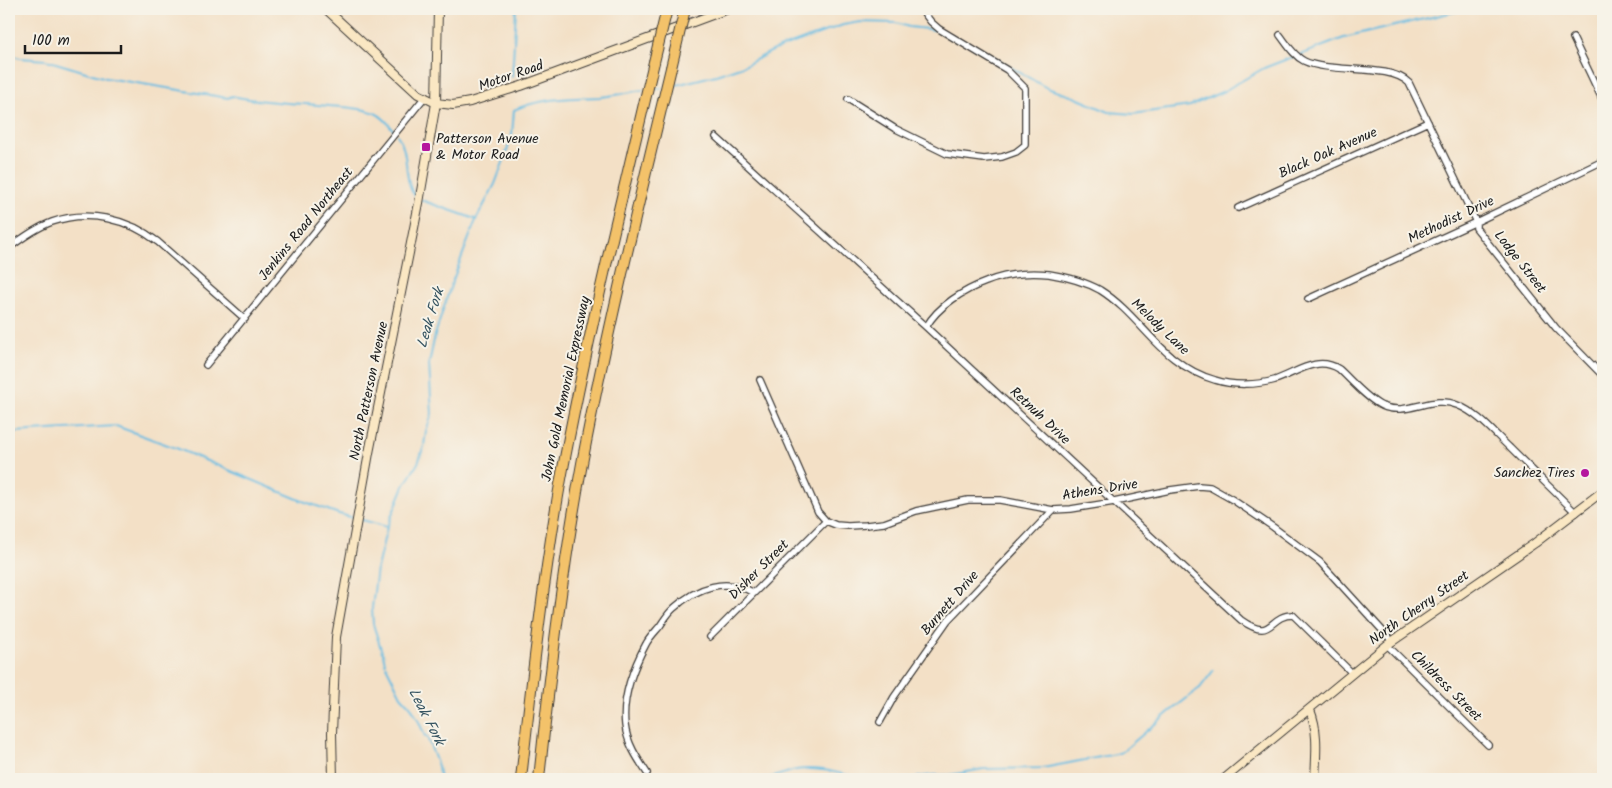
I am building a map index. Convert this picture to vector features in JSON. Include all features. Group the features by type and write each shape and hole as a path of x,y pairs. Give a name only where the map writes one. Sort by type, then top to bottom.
{"highway":[{"name":"John Gold Memorial Expressway","path":"521,779 539,622 562,472 586,348 667,9"},
{"path":"539,779 561,596 583,460 627,252 685,9"}],"main road":[{"name":"Motor Road","path":"326,9 424,98 436,103 461,104 498,94 728,9"},
{"name":"North Patterson Avenue","path":"333,779 332,733 336,637 363,482 419,203 436,103 438,9"},
{"name":"North Cherry Street","path":"1224,779 1389,643 1527,548 1603,491"},
{"path":"1310,710 1315,722 1316,733 1316,779"}],"street":[{"path":"848,99 894,128 948,154 984,159 1002,157 1016,152 1025,145 1025,88 1007,70 939,29 921,9"},
{"name":"Lodge Street","path":"1280,35 1294,53 1304,60 1324,66 1378,72 1405,78 1476,222 1476,228 1556,328 1603,376"},
{"path":"1574,38 1603,101"},
{"name":"Jenkins Road Northeast","path":"206,365 424,98"},
{"name":"Black Oak Avenue","path":"1238,208 1428,122"},
{"name":"Retnuh Drive","path":"716,137 926,327 1241,620 1253,628 1261,630 1267,629 1287,615 1293,615 1352,673"},
{"name":"Methodist Drive","path":"1308,299 1476,222 1603,160"},
{"path":"9,248 26,235 64,219 93,217 122,222 158,242 245,319"},
{"name":"Melody Lane","path":"926,327 930,320 949,302 993,279 1031,273 1075,279 1111,298 1181,365 1215,381 1239,384 1270,381 1314,364 1322,363 1332,364 1376,403 1387,408 1402,410 1436,401 1456,404 1470,411 1487,426 1576,512"},
{"path":"760,380 818,512 826,521"},
{"name":"Athens Drive","path":"826,521 836,525 866,525 884,522 923,509 968,500 1000,500 1052,510 1071,509 1170,490 1198,486 1210,487 1216,489 1272,527 1320,562 1389,643"},
{"name":"Burnett Drive","path":"880,722 894,697 948,620 1052,510"},
{"name":"Disher Street","path":"710,637 826,521"},
{"path":"647,773 628,741 625,725 625,702 637,662 647,642 672,609 688,596 701,589 722,584 743,587 754,593"},
{"name":"Childress Street","path":"1389,643 1488,745"}],"waterway":[{"name":"Leak Fork","path":"512,77 516,9"},
{"path":"1300,55 1344,38 1466,9"},
{"path":"672,86 746,65 774,50 843,25 860,22 896,23 909,27 937,30"},
{"path":"973,46 1047,88 1109,112 1133,114 1190,106 1224,91 1264,68 1295,56"},
{"path":"9,54 20,58 46,60 106,78 228,98 232,96 364,110 380,116 394,131"},
{"path":"650,90 662,88"},
{"name":"Leak Fork","path":"382,652 373,624 372,608 377,568 387,527 404,486 418,463 432,414 429,364 435,335 451,285 476,220 495,184 504,160 512,135 514,110 545,101 605,96 643,90"},
{"path":"397,135 404,151 412,192 417,198"},
{"path":"421,200 475,219"},
{"path":"9,427 14,432 116,426 176,448 300,500 354,518"},
{"path":"359,519 387,527"},
{"name":"Leak Fork","path":"383,654 385,663"},
{"name":"Leak Fork","path":"386,666 401,696 411,707 427,737 441,779"},
{"path":"907,779 933,775 950,775 983,769 1043,768 1122,752 1200,688 1213,671"},
{"path":"761,779 804,769 829,771 863,779"}],"place":[{"name":"Patterson Avenue & Motor Road","path":"426,147"},
{"name":"Sanchez Tires","path":"1585,473"}]}
